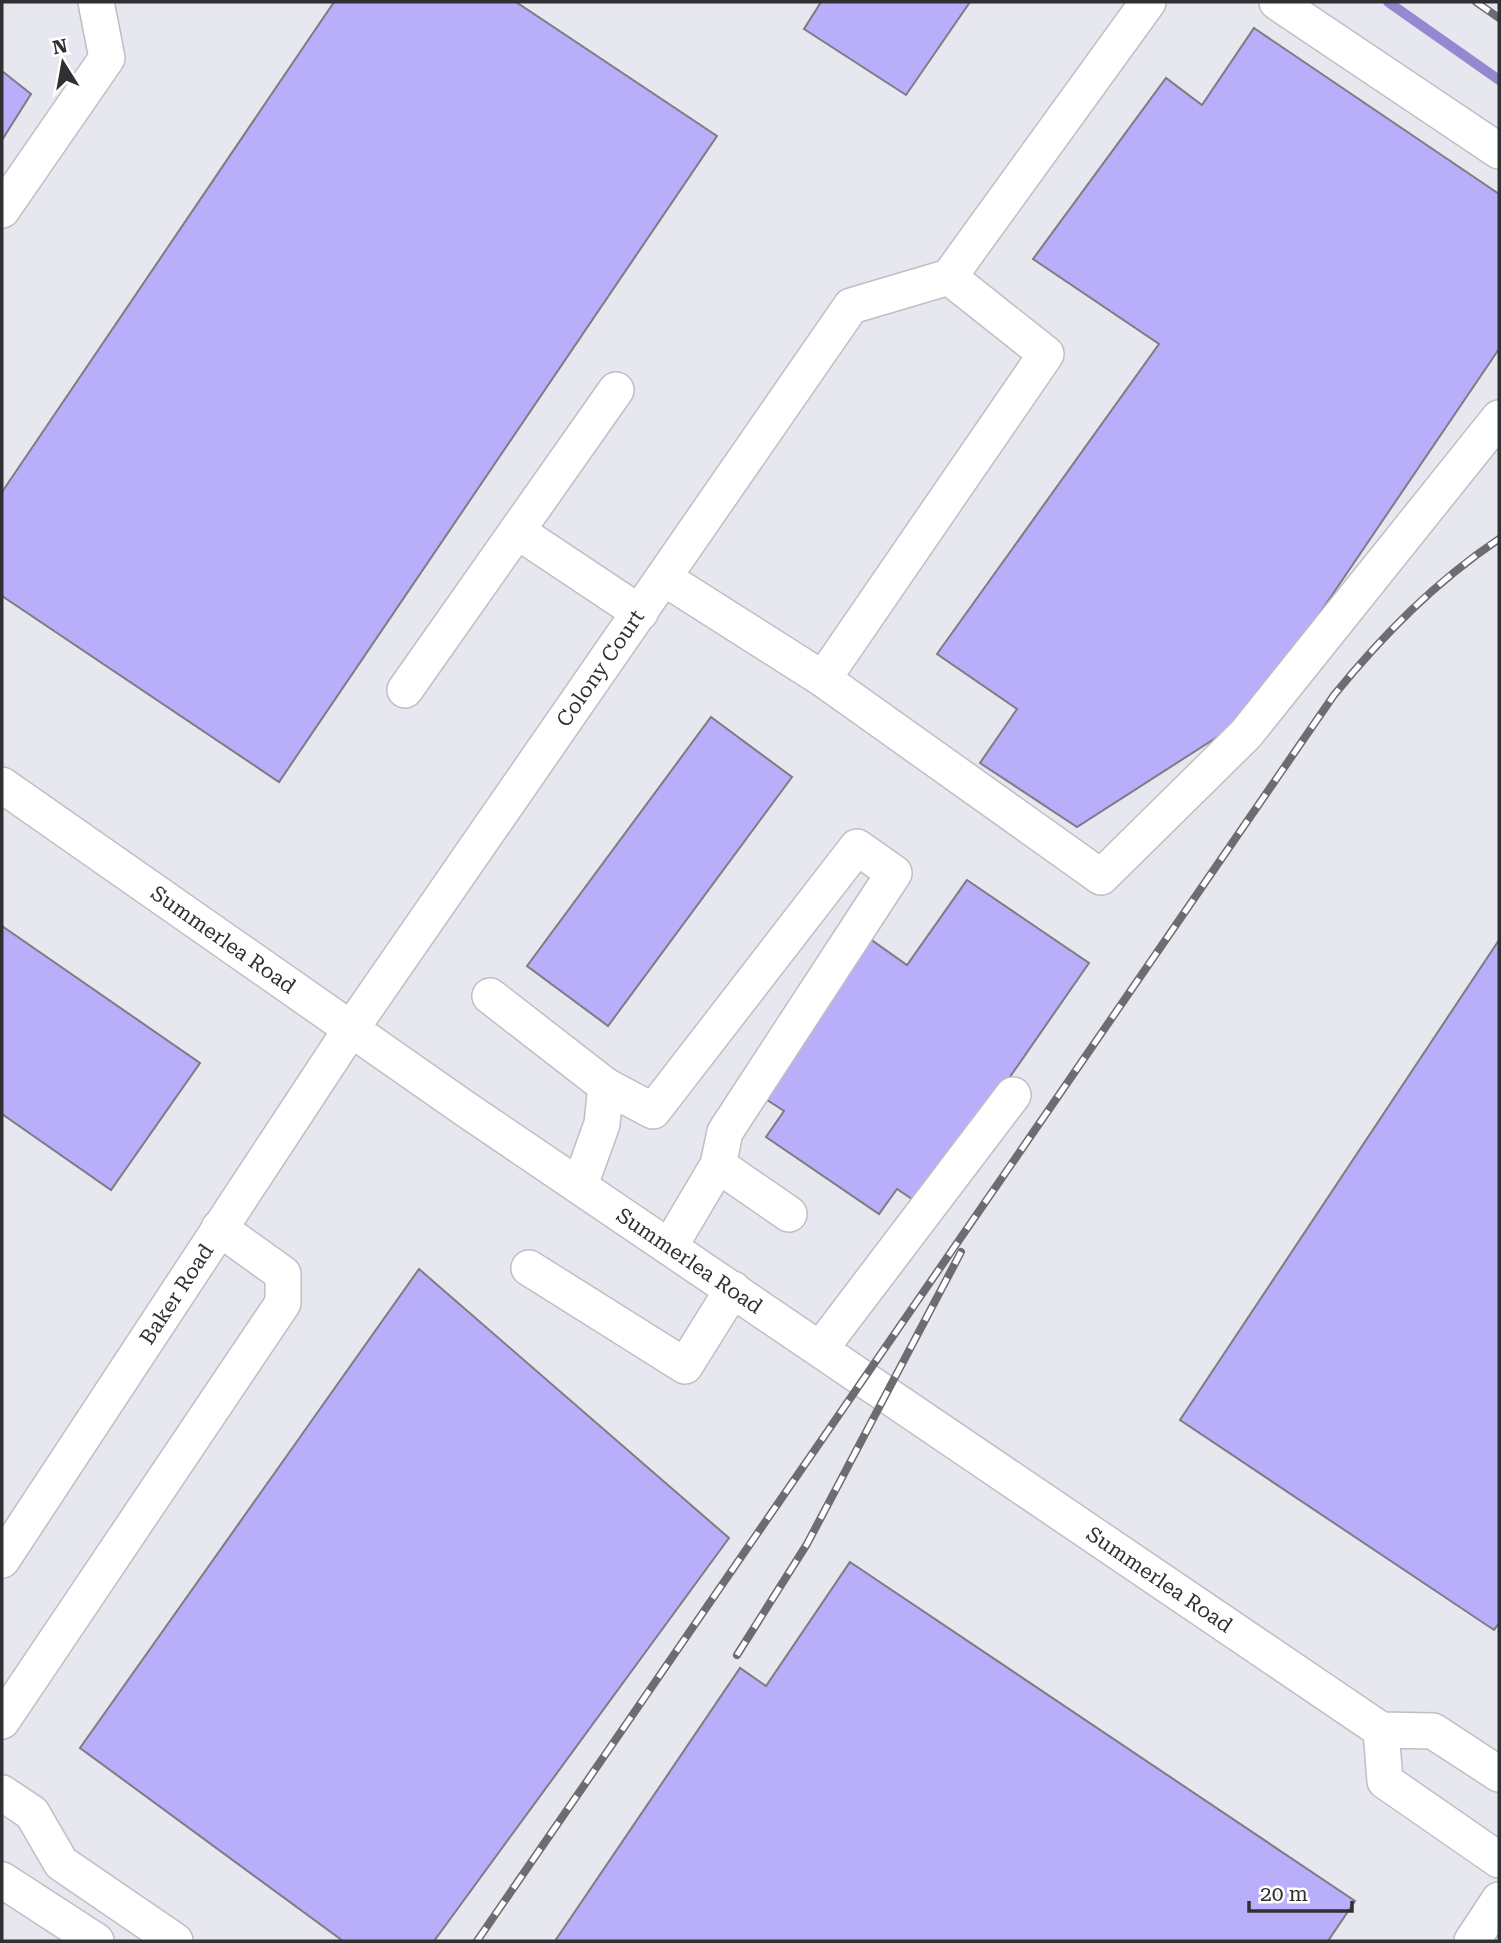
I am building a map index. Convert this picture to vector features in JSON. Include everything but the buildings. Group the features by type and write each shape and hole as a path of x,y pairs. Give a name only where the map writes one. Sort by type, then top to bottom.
{"street":[{"path":"2,210 107,58 96,2"},
{"path":"822,679 1046,354 950,277 1148,2"},
{"path":"1277,2 1499,151"},
{"name":"Colony Court","path":"351,1028 851,306 950,277"},
{"path":"405,690 616,390"},
{"path":"664,578 822,679 1101,877 1246,734 1499,418"},
{"path":"517,531 640,613"},
{"name":"Summerlea Road","path":"2,785 580,1185 1381,1730"},
{"path":"490,996 606,1086 653,1111 857,847 894,873 726,1132 718,1165 670,1246"},
{"name":"Baker Road","path":"2,1560 351,1028"},
{"path":"580,1185 602,1124 606,1086"},
{"path":"821,1348 1013,1095"},
{"path":"718,1165 789,1214"},
{"path":"2,1721 283,1303 283,1274 219,1228"},
{"path":"529,1268 685,1367 733,1289"},
{"path":"1499,1774 1433,1731 1381,1730 1385,1781 1499,1860"},
{"path":"2,1793 32,1813 61,1863 175,1941"},
{"path":"2,1880 96,1941"},
{"path":"1472,1941 1499,1900"}],"waterway":[{"path":"1388,2 1499,80"}],"railway":[{"path":"1476,2 1499,18"},
{"path":"477,1941 1334,695 1371,651 1432,591 1499,539"},
{"path":"737,1655 807,1544 961,1252"}]}
